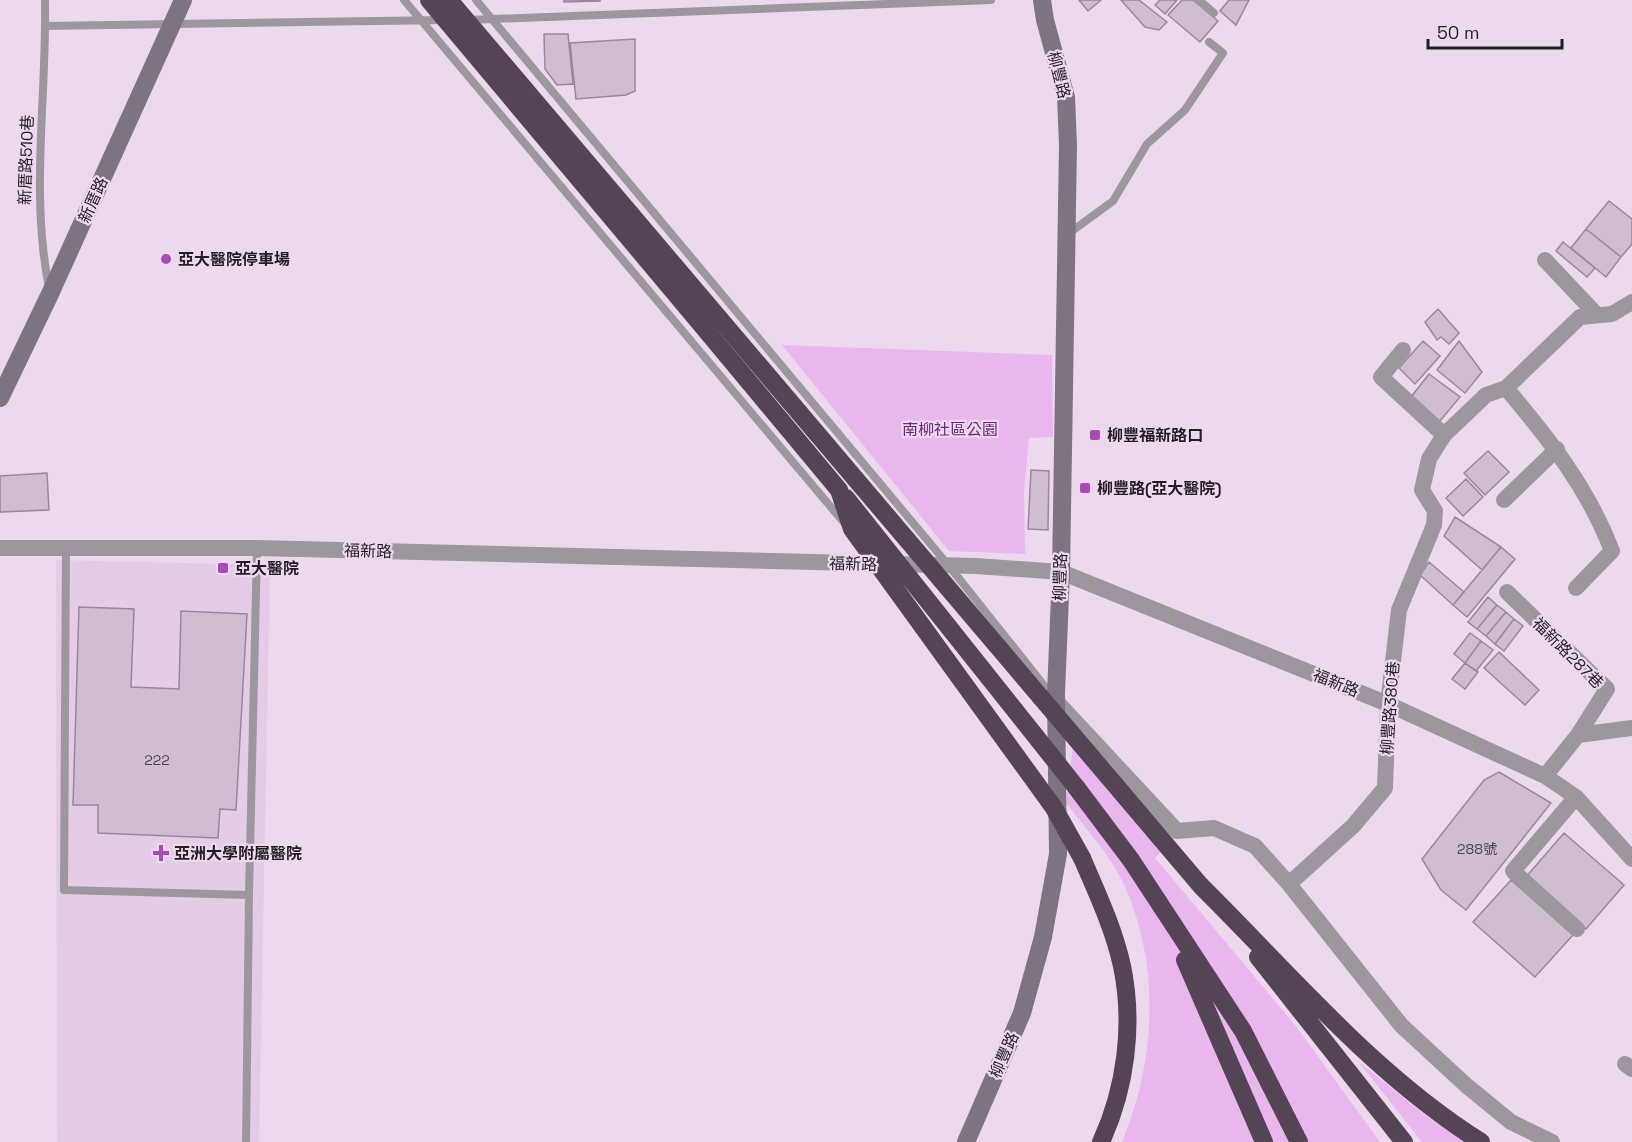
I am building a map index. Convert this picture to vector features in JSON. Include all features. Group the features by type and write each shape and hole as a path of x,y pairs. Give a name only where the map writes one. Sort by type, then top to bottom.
{"highway":[{"path":"429,0 839,490 1076,787 1131,860 1244,1031 1299,1142"},
{"path":"450,0 1202,886 1403,1141"},
{"path":"839,490 852,529 1054,808 1082,858 1106,912 1122,966 1127,1037 1121,1088 1101,1142"},
{"path":"1202,886 1370,1057 1442,1118 1481,1142"},
{"path":"1167,917 1264,1142"}],"street":[{"name":"新厝路","path":"0,398 50,294 183,0"},
{"name":"柳豐路","path":"966,1142 1022,1013 1037,959 1058,854 1056,701 1068,235 1066,97 1045,20 1042,0"},
{"path":"1545,260 1596,314"},
{"name":"柳豐路380巷","path":"1289,884 1353,826 1385,788 1388,704 1398,610 1434,525 1435,512 1422,489 1429,459 1444,435 1486,395 1506,388 1580,317 1612,314 1632,302"},
{"path":"1403,350 1381,377 1444,435"},
{"path":"1506,388 1557,449 1602,526 1612,551 1576,588"},
{"path":"1504,500 1557,449"},
{"name":"福新路","path":"0,548 257,548 949,566 1061,572 1388,704 1545,776 1576,797 1632,859"},
{"name":"福新路287巷","path":"1506,592 1607,689 1578,735 1545,776"},
{"path":"1056,701 1177,831 1214,828 1255,846 1289,884 1401,1024 1467,1086 1511,1122 1552,1142"},
{"path":"1578,735 1632,728"},
{"path":"1576,797 1513,870 1577,929"}],"lane":[{"name":"新厝路510巷","path":"45,0 46,26 38,198 43,256 50,294"},
{"path":"404,0 878,564 1058,807"},
{"path":"476,0 949,566 1056,701"},
{"path":"46,26 421,21 991,0"},
{"path":"1199,0 1214,13"},
{"path":"1068,235 1113,201 1147,144 1194,98 1222,53 1209,42"},
{"path":"66,548 64,890 249,895"},
{"path":"246,1142 257,548"}],"shaded area":[{"name":"亞洲大學附屬醫院","path":"56,560 270,565 259,1142 57,1142"}],"green space":[{"name":"南柳社區公園","path":"782,345 1052,355 1053,437 1029,438 1024,492 1025,554 949,551"},
{"path":"1075,729 1174,839 1155,858 1295,1025 1380,1142 1122,1142 1133,1112 1147,1048 1150,1016 1149,984 1145,952 1137,920 1121,878 1107,855 1066,803"},
{"path":"1358,1061 1426,1116 1466,1142 1422,1142"}],"building":[{"path":"564,0 600,0 600,1 564,2"},
{"path":"1079,0 1101,0 1088,11"},
{"path":"1121,0 1139,0 1167,22 1159,30 1145,27"},
{"path":"1160,0 1177,0 1165,14 1155,5"},
{"path":"1182,0 1193,0 1218,21 1200,42 1168,15"},
{"path":"1229,0 1249,0 1236,25 1220,11"},
{"path":"544,34 568,34 573,84 557,85 545,69"},
{"path":"635,39 635,91 626,95 576,99 570,43"},
{"path":"1609,201 1632,219 1632,244 1621,257 1586,229"},
{"path":"1586,229 1621,257 1606,277 1571,248"},
{"path":"1563,242 1595,268 1587,277 1556,251"},
{"path":"1438,309 1459,333 1449,344 1441,337 1437,340 1425,322"},
{"path":"1423,341 1440,356 1415,384 1399,368"},
{"path":"1459,341 1482,372 1465,393 1437,370"},
{"path":"1429,374 1460,397 1440,421 1411,397"},
{"path":"1488,451 1509,472 1485,495 1464,473"},
{"path":"1031,470 1049,471 1048,530 1028,529"},
{"path":"47,473 49,510 0,512 0,476"},
{"path":"1466,479 1483,497 1463,516 1446,498"},
{"path":"1455,517 1501,547 1482,570 1444,536"},
{"path":"1501,547 1515,559 1467,617 1453,605"},
{"path":"1429,562 1464,592 1453,605 1420,575"},
{"path":"1488,597 1497,605 1477,629 1468,622"},
{"path":"1497,605 1506,612 1486,636 1477,629"},
{"name":"亞洲大學附屬醫院","path":"79,607 134,609 131,687 179,689 181,611 247,614 236,810 220,809 218,838 98,833 98,805 73,805"},
{"path":"1506,612 1514,619 1495,644 1486,636"},
{"path":"1514,619 1523,626 1504,651 1495,644"},
{"path":"1470,633 1481,641 1465,663 1454,654"},
{"path":"1481,641 1493,650 1476,671 1465,663"},
{"path":"1499,652 1539,690 1525,705 1484,668"},
{"path":"1465,663 1478,672 1465,689 1452,679"},
{"path":"1499,772 1551,803 1466,910 1441,890 1422,859 1484,780"},
{"path":"1564,833 1624,885 1586,929 1526,877"},
{"path":"1511,880 1573,935 1535,977 1473,922"}],"place":[{"name":"亞大醫院停車場","path":"166,259"},
{"name":"柳豐福新路口","path":"1095,435"},
{"name":"柳豐路(亞大醫院)","path":"1085,488"},
{"name":"亞大醫院","path":"223,568"},
{"name":"亞洲大學附屬醫院","path":"161,853"}]}
